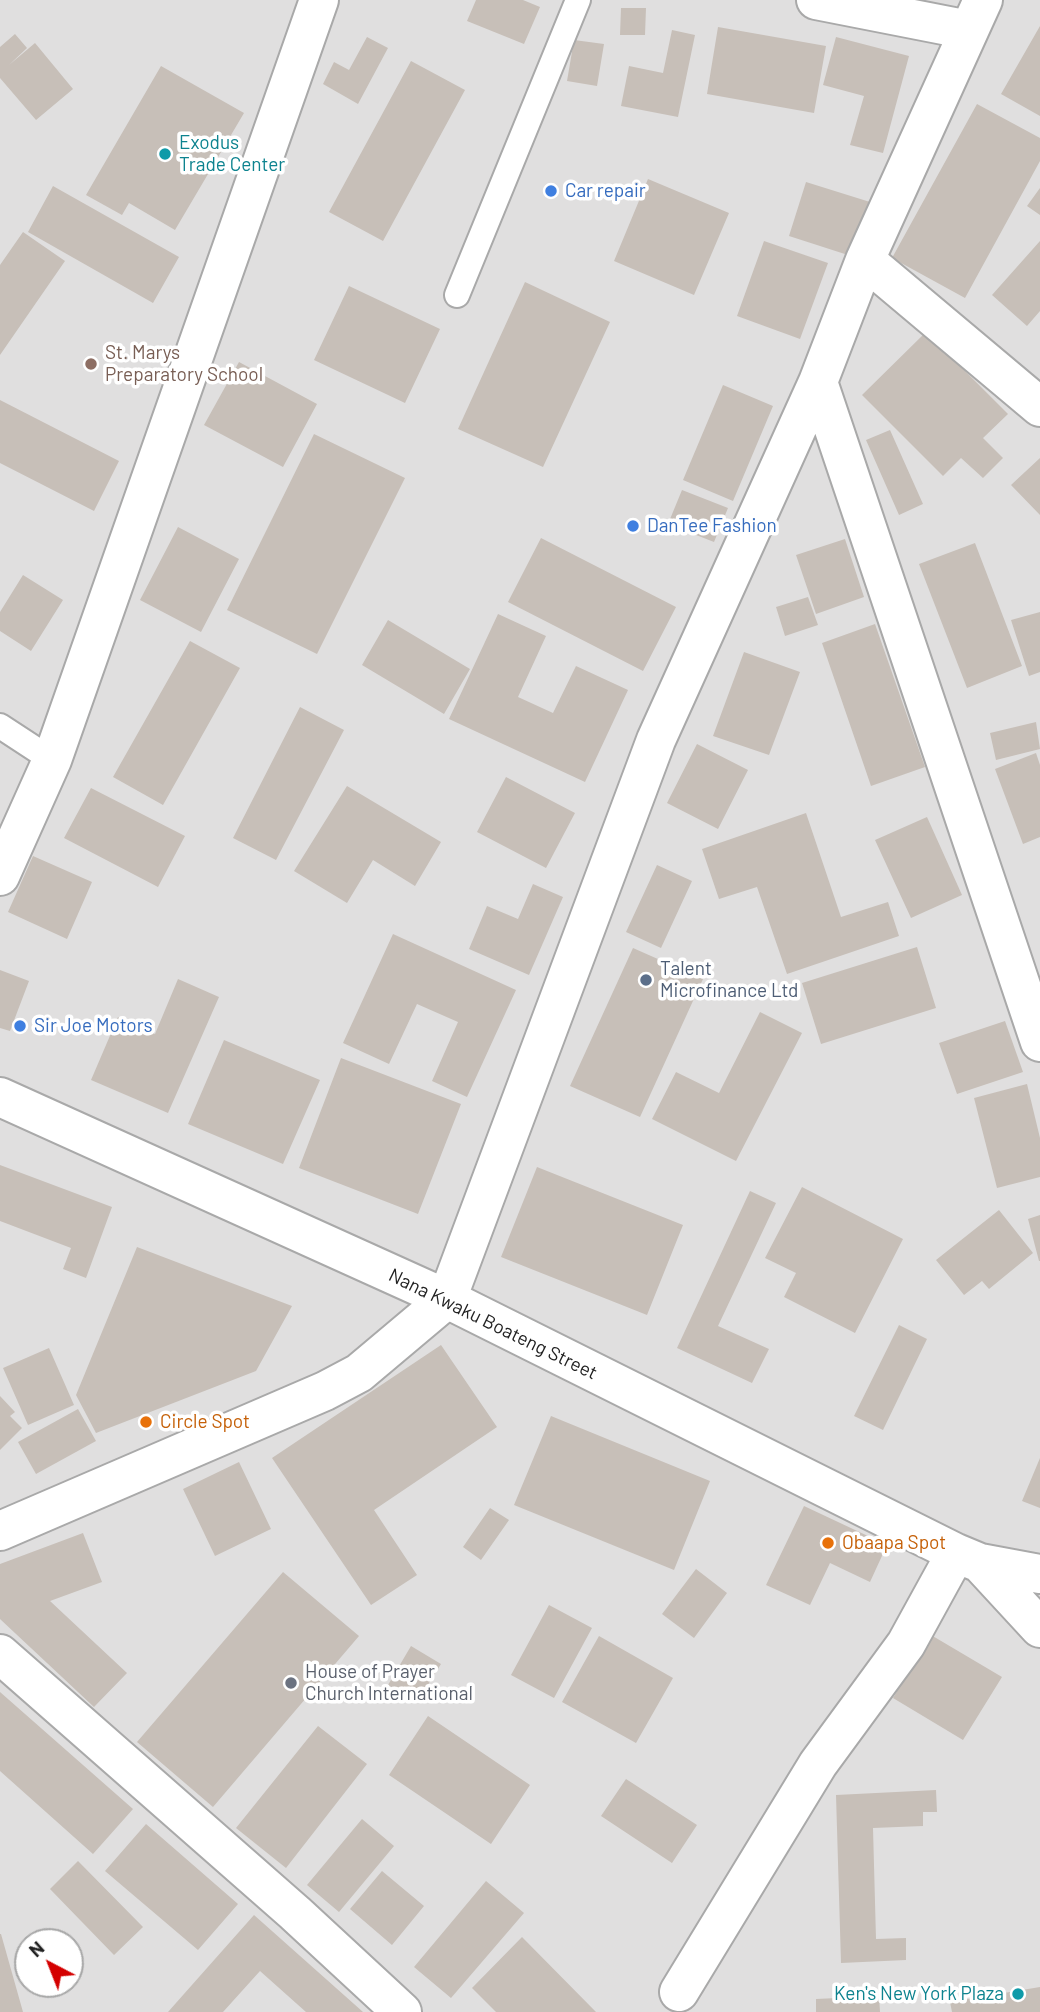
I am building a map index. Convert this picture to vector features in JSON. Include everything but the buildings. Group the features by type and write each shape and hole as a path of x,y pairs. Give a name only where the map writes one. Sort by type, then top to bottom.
{"street":[{"path":"0,876 52,760 319,0"},
{"path":"0,1531 359,1374 447,1299 656,740 818,382 865,260 976,15 816,0"},
{"path":"865,260 1040,407"},
{"path":"818,382 1040,1042"},
{"name":"Nana Kwaku Boateng Street","path":"0,1097 447,1299 968,1558"},
{"path":"968,1558 1040,1574"},
{"path":"968,1558 1040,1628"},
{"path":"679,1992 818,1764 968,1558"},
{"path":"0,1654 295,1913 402,2012"}],"lane":[{"path":"457,295 579,0"},
{"path":"0,726 52,760"}],"shaded area":[{"path":"0,0 1040,0 1040,2012 0,2012"}],"place":[{"name":"Exodus Trade Center","path":"165,154"},
{"name":"Car repair","path":"551,191"},
{"name":"St. Marys Preparatory School","path":"91,364"},
{"name":"DanTee Fashion","path":"633,526"},
{"name":"Talent Microfinance Ltd","path":"646,980"},
{"name":"Sir Joe Motors","path":"20,1026"},
{"name":"Circle Spot","path":"146,1422"},
{"name":"Obaapa Spot","path":"828,1543"},
{"name":"House of Prayer Church International","path":"291,1683"},
{"name":"Ken's New York Plaza","path":"1018,1994"}]}
